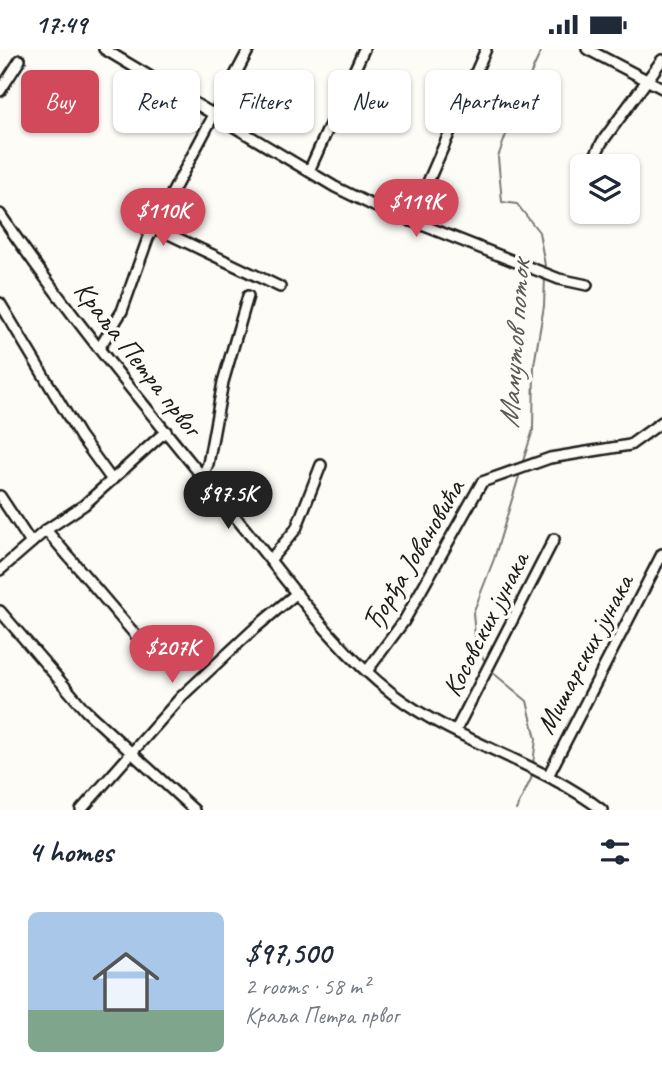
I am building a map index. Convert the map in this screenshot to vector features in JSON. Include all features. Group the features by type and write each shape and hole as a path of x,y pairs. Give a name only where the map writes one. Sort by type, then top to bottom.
{"street":[{"path":"100,347 122,311 148,238 214,114 104,49"},
{"path":"238,70 249,49"},
{"path":"309,171 364,49"},
{"path":"411,221 486,49"},
{"path":"587,49 662,88"},
{"path":"0,91 20,60"},
{"path":"596,154 602,142 662,60"},
{"path":"246,133 335,187 411,221 546,273 587,285"},
{"name":"Краља Петра првог","path":"0,213 38,267 202,477 335,639 366,671 409,705 534,768 602,810"},
{"path":"154,227 280,287"},
{"path":"202,477 208,464 223,383 248,296"},
{"path":"0,303 80,436 112,480"},
{"name":"Ђорђа Јовановића","path":"366,671 404,621 482,482 550,459 630,445 662,422"},
{"path":"0,570 46,530 84,505 166,431"},
{"path":"270,560 296,529 321,465"},
{"path":"0,496 31,543"},
{"path":"46,530 138,638"},
{"name":"Косовских јунака","path":"456,730 554,539"},
{"name":"Мишарских јунака","path":"548,776 662,554"},
{"path":"81,810 182,696 228,652 298,593"},
{"path":"0,611 86,711 194,810"}],"waterway":[{"name":"Мамутов поток","path":"542,49 517,104 498,157 502,202 517,204 539,232 546,271"},
{"name":"Мамутов поток","path":"522,464 533,430 534,365 544,306 545,276"},
{"name":"Мамутов поток","path":"485,661 476,648 473,613 494,559 520,473"},
{"name":"Мамутов поток","path":"492,672 527,701 536,739 533,764"},
{"name":"Мамутов поток","path":"516,810 532,773"}]}
